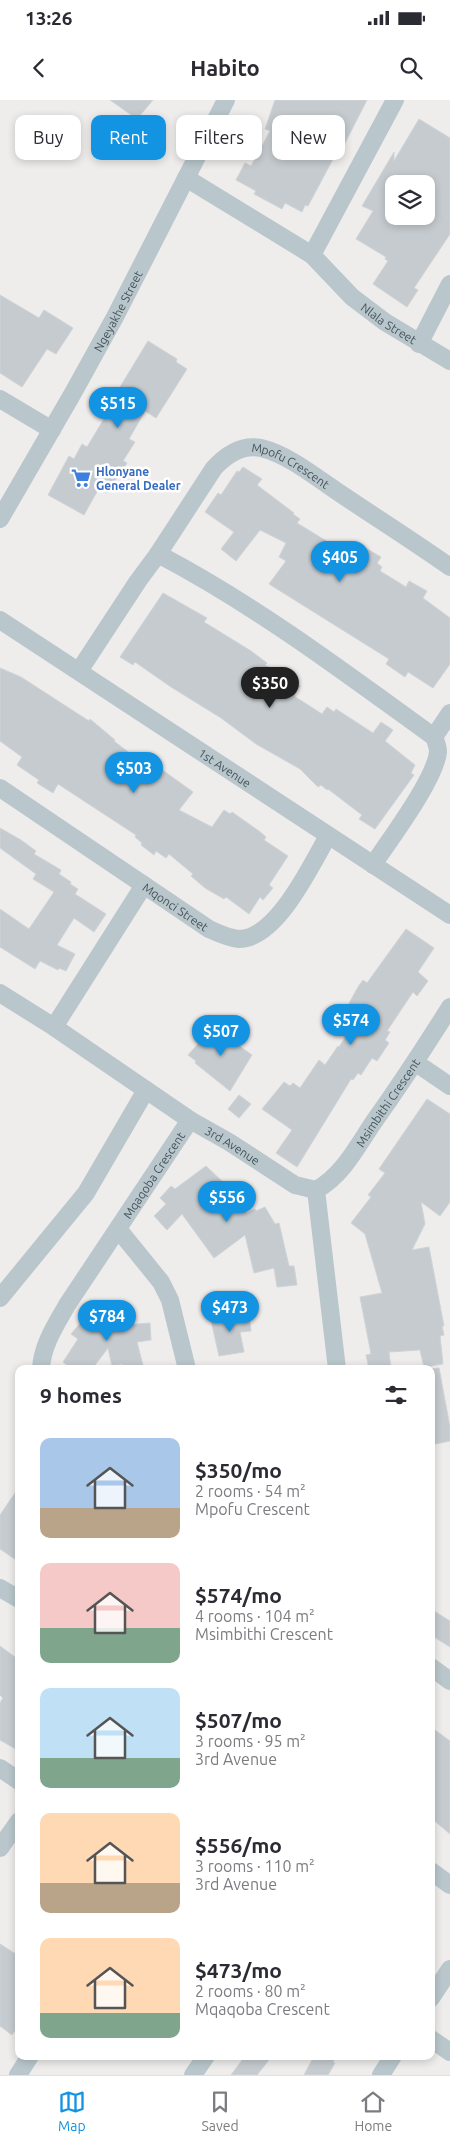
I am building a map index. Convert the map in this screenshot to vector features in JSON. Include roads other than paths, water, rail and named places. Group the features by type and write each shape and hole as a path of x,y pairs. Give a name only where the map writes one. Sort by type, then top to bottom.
{"street":[{"name":"Ngeyakhe Street","path":"0,519 52,430 129,290 226,100"},
{"path":"312,255 395,100"},
{"name":"Nlala Street","path":"186,178 312,255 352,297 385,322 419,344 450,284"},
{"path":"419,344 450,361"},
{"path":"0,400 52,430"},
{"name":"Mpofu Crescent","path":"79,671 214,468 231,453 239,450 260,448 297,465 450,566"},
{"path":"158,554 230,594 279,625 434,737 438,745 438,753 432,771 373,865"},
{"name":"1st Avenue","path":"0,620 450,915"},
{"path":"434,737 450,713"},
{"name":"Mqonci Street","path":"0,788 209,929 228,937 239,939 251,936 274,920 289,900 328,836"},
{"path":"54,1027 144,884"},
{"name":"3rd Avenue","path":"0,993 54,1027 190,1120 229,1142 295,1186 316,1190"},
{"name":"Msimbithi Crescent","path":"316,1190 326,1184 345,1164 416,1063 450,1008"},
{"path":"416,1063 450,1086"},
{"path":"2,1291 86,1192 146,1090"},
{"name":"Mqaqoba Crescent","path":"42,1365 44,1351 52,1332 67,1305 190,1120"},
{"path":"316,1190 337,1365"},
{"name":"Mqaqoba Crescent","path":"118,1229 161,1282 170,1300 187,1365"},
{"path":"0,1588 15,1597"},
{"path":"435,1670 450,1681"},
{"path":"0,1768 15,1778"},
{"path":"0,1848 15,1827"},
{"path":"435,1874 450,1885"},
{"path":"435,1992 450,1969"},
{"path":"435,2041 450,2052"},
{"path":"18,2075 27,2060"},
{"path":"193,2075 203,2060"},
{"path":"381,2075 390,2060"}],"place":[{"name":"Hlonyane General Dealer","path":"81,478"}]}
